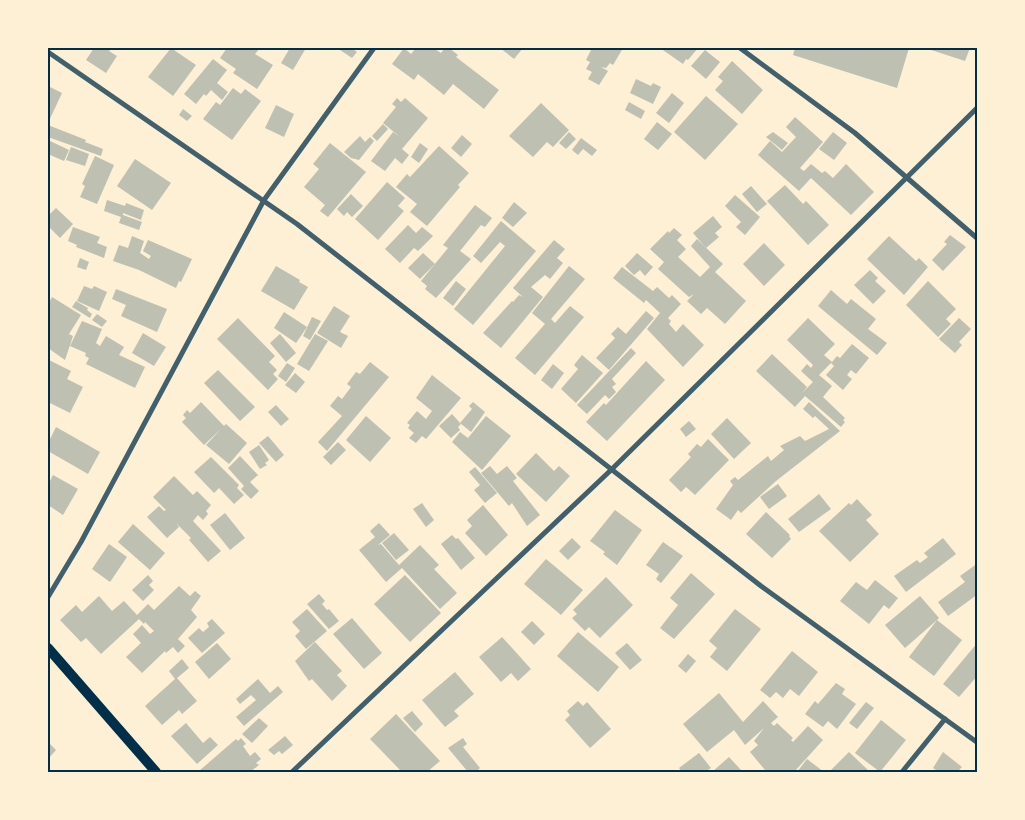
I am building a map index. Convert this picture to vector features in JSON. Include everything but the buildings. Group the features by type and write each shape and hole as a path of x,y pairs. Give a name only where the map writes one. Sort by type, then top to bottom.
{"main road":[{"path":"48,648 156,772"}],"street":[{"path":"48,597 81,542 264,200 374,48"},
{"path":"740,48 778,73 855,133 978,239"},
{"path":"48,52 264,200 761,586 978,743"},
{"path":"292,772 611,470 978,107"},
{"path":"902,772 945,719"}]}
